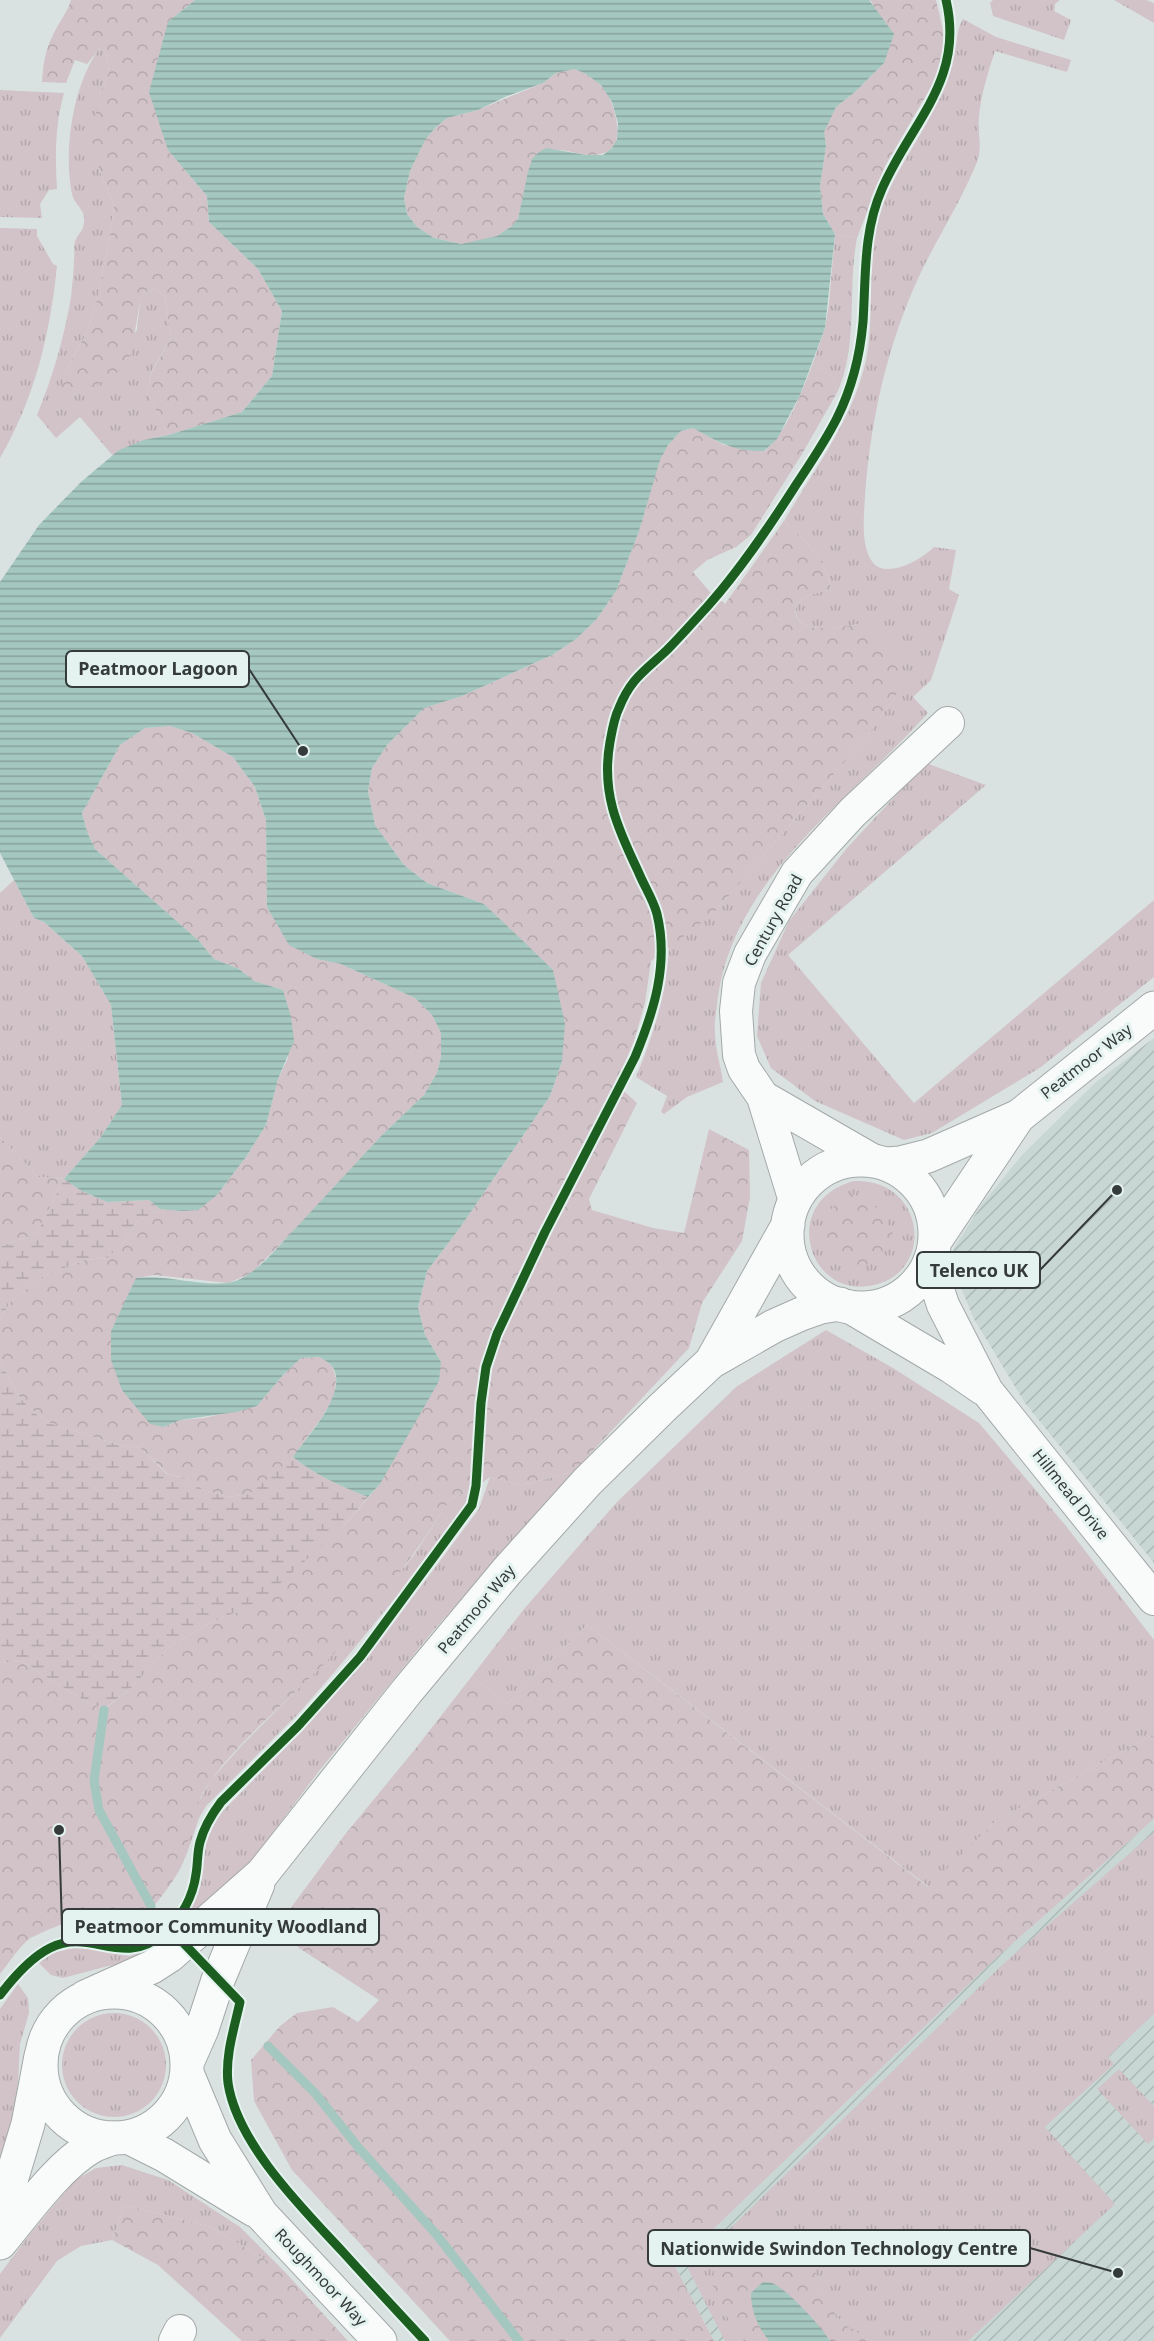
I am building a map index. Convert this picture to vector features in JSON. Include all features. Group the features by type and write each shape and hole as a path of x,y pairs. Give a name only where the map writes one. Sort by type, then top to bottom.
{"main road":[{"name":"Peatmoor Way","path":"881,1163 900,1163 928,1155 1020,1116 1154,1008"},
{"name":"Peatmoor Way","path":"932,1251 1020,1116"},
{"path":"851,1160 881,1163 908,1176 927,1198 935,1226 932,1251 918,1282 907,1292 893,1300 864,1308 844,1305 819,1295 797,1271 787,1241 791,1213 808,1182 820,1172 835,1164 851,1160"},
{"name":"Peatmoor Way","path":"711,1362 791,1213"},
{"name":"Peatmoor Way","path":"85,1997 152,1967 169,1956 262,1874 407,1691 507,1571 587,1482 711,1362 801,1314 821,1307 844,1305"},
{"name":"Peatmoor Way","path":"187,2068 218,1980 262,1874"},
{"path":"0,2217 28,2124 41,2056 51,2027 72,2005 100,1992 130,1993 158,2006 178,2028 184,2043 187,2068 177,2102 157,2124 92,2146 74,2159 0,2242"},
{"path":"41,2056 44,2087 59,2113 83,2132 121,2137"},
{"name":"Roughmoor Way","path":"187,2068 215,2140 261,2214 380,2341"},
{"name":"Roughmoor Way","path":"121,2137 164,2155 261,2214"}],"street":[{"name":"Century Road","path":"791,1213 763,1097 744,1069 739,1055 736,1011 739,983 750,954 797,873 853,812 948,723"},
{"name":"Century Road","path":"763,1097 881,1163"},
{"name":"Hillmead Drive","path":"932,1251 943,1305 987,1391 1154,1599"},
{"name":"Hillmead Drive","path":"844,1305 951,1367 987,1391"}],"shaded area":[{"path":"195,0 869,0 894,34 884,63 836,107 824,132 826,146 820,186 823,214 835,234 825,328 800,395 777,439 764,451 754,451 727,445 693,428 681,431 668,445 660,460 639,531 616,591 596,620 576,639 552,655 462,696 424,708 387,745 372,768 368,791 375,825 404,865 427,883 484,904 553,970 565,1024 562,1061 550,1096 459,1229 427,1271 418,1307 425,1335 441,1362 439,1381 380,1484 368,1497 338,1485 293,1457 324,1413 335,1388 336,1377 332,1366 320,1357 301,1358 257,1406 236,1412 180,1420 163,1427 150,1424 122,1390 111,1360 111,1331 136,1278 227,1283 244,1277 267,1259 382,1135 424,1095 437,1073 441,1057 441,1033 432,1015 415,998 341,964 317,959 289,945 267,907 266,820 255,787 233,757 192,733 170,726 145,728 120,745 82,813 95,849 199,941 214,959 239,969 254,981 283,990 291,1017 294,1041 278,1079 266,1125 246,1157 217,1195 198,1210 160,1209 149,1200 107,1202 80,1190 64,1179 100,1138 122,1105 111,1005 82,956 44,922 34,918 0,853 0,582 39,525 81,482 119,450 144,440 169,435 242,412 272,376 282,311 258,269 209,222 207,196 168,150 149,92 168,22","holes":["575,69 601,85 612,102 618,123 617,139 612,148 603,155 586,155 546,148 539,152 532,159 518,219 497,236 461,244 434,238 417,227 407,214 404,198 410,171 425,140 435,128 447,118 478,110 507,96 543,83 556,73"]},
{"path":"1154,1038 1154,1563 1025,1403 974,1319 950,1262 954,1248 982,1204 1022,1155 1095,1083"},
{"path":"1154,1819 1154,2341 714,2341 675,2266 996,1958"},
{"path":"763,2282 772,2283 795,2300 830,2341 769,2341 756,2318 751,2300 751,2293"}],"green space":[{"path":"71,0 195,0 168,22 168,150 207,196 209,222 258,269 282,311 272,376 242,412 169,435 147,393 152,372 171,338 165,297 156,289 145,292 140,302 131,354 118,372 93,388 57,402 67,369 87,332 97,300 114,206 96,161 92,136 99,96 109,72 106,52 99,49 87,64 75,60 66,83 42,82 48,46"},
{"path":"869,0 936,0 946,43 942,68 885,166 857,238 835,234 823,214 820,186 826,146 823,132 836,107 884,63 872,2"},
{"path":"993,0 1060,0 1055,4 1054,11 1071,20 1064,40 993,16 990,3"},
{"path":"1114,0 1146,0 1154,3 1154,23"},
{"path":"963,19 996,37 1071,60 1067,72 995,51 980,108 980,150 977,162 910,297 881,388 866,482 864,529 868,555 878,567 892,569 911,563 934,547 956,550 949,589 959,595 931,680 913,697 928,713 830,811 769,880 744,919 727,960 715,1026 723,1082 687,1097 664,1114 661,1112 667,1096 636,1077 658,1012 666,979 669,945 713,914 866,737 897,694 859,624 818,628 801,622 796,615 796,604 809,595 831,589 819,560 807,543 784,521 839,430 857,391 869,342 871,265 876,227 882,206 900,168 922,132 941,93"},
{"path":"99,49 106,52 109,72 99,96 96,161 114,206 97,300 87,332 67,369 58,401 93,388 137,330 140,302 145,292 156,289 165,297 171,338 152,371 147,393 169,435 132,445 113,456 80,417 56,438 37,415 61,342 71,297 74,244 84,225 83,214 73,198 70,177 72,118 83,81"},
{"path":"575,69 588,75 604,88 611,100 617,126 616,142 612,148 598,155 556,150 532,159 518,219 497,236 461,244 434,238 417,227 407,214 404,198 410,171 425,140 435,128 447,118 478,110 543,83 556,73"},
{"path":"0,90 64,93 56,141 57,189 49,190 40,204 42,218 0,217"},
{"path":"0,228 37,229 37,236 53,264 57,266 45,341 32,389 0,458"},
{"path":"835,234 857,238 854,257 851,334 838,391 831,376 813,363 825,328"},
{"path":"813,363 831,376 838,391 802,454 751,535 736,547 707,560 693,572 709,591 725,604 784,521 807,543 819,560 831,589 809,595 796,604 796,615 800,622 817,628 859,624 895,648 902,671 897,694 866,737 713,914 651,961 645,1003 634,1041 616,1084 637,1103 589,1199 592,1210 653,1228 684,1233 709,1129 749,1150 750,1197 742,1241 702,1303 689,1348 573,1472 522,1485 490,1477 468,1493 452,1497 398,1576 353,1632 322,1666 256,1729 211,1780 196,1808 183,1864 168,1888 144,1916 128,1925 88,1918 62,1924 29,1939 0,1974 0,1663 21,1661 87,1702 105,1709 131,1688 170,1646 212,1622 237,1612 343,1527 380,1484 441,1362 425,1335 418,1307 427,1271 459,1229 550,1096 562,1061 553,970 484,904 427,883 404,865 375,825 368,791 372,768 387,745 424,708 462,696 552,655 576,639 596,620 616,591 639,531 659,460 668,445 681,431 693,428 724,445 765,451 788,421"},
{"path":"170,726 192,733 233,757 255,787 266,820 267,907 317,959 341,964 415,998 432,1015 441,1033 441,1057 437,1073 424,1095 382,1135 252,1273 228,1283 154,1275 137,1278 111,1331 111,1360 163,1427 180,1420 204,1418 257,1406 301,1358 320,1357 332,1366 336,1378 335,1395 293,1457 250,1494 228,1497 204,1490 185,1478 168,1474 140,1448 119,1445 52,1424 36,1414 20,1398 0,1361 0,1320 10,1302 41,1277 85,1260 107,1258 123,1243 137,1222 160,1209 182,1211 217,1195 246,1157 266,1125 278,1079 288,1058 283,990 254,981 239,969 214,959 199,941 95,849 87,832 82,813 120,745 145,728"},
{"path":"926,763 986,785 788,955 914,1103 1154,900 1154,977 1041,1067 932,1133 904,1140 815,1101 771,1068 757,1036 761,983 789,921 847,848"},
{"path":"14,880 34,918 44,922 82,956 111,1005 122,1105 100,1138 64,1179 38,1177 0,1137 0,893"},
{"path":"0,1137 38,1177 64,1179 37,1233 0,1247"},
{"path":"64,1179 80,1190 107,1202 149,1200 160,1209 137,1222 123,1243 107,1258 85,1260 41,1277 10,1302 0,1320 0,1247 37,1233"},
{"path":"854,1181 878,1184 896,1194 908,1209 914,1227 914,1245 907,1262 894,1276 874,1285 851,1286 832,1278 819,1264 811,1246 810,1227 816,1208 830,1192"},
{"path":"852,1194 867,1200 877,1208 893,1234 887,1248 867,1265 852,1264 845,1260 833,1248 826,1230 829,1213 834,1206"},
{"path":"826,1330 893,1368 979,1423 1066,1526 1154,1640 1154,1734 996,1821 929,1887 587,1625 507,1704 472,1676 524,1609 616,1503 736,1387"},
{"path":"0,1361 20,1398 36,1414 52,1424 119,1445 140,1448 167,1474 185,1478 204,1490 228,1497 250,1494 293,1457 338,1485 368,1497 343,1527 265,1597 212,1622 170,1646 131,1688 104,1709 87,1702 21,1661 0,1663"},
{"path":"573,1472 433,1631 319,1771 247,1867 191,1924 185,1918 196,1898 202,1878 206,1842 218,1816 303,1730 365,1661 479,1509 490,1477 522,1485"},
{"path":"468,1493 465,1504 396,1597 337,1669 298,1714 206,1806 199,1818 185,1859 187,1839 196,1807 210,1781 242,1745 337,1650 414,1555 452,1497"},
{"path":"587,1625 928,1887 996,1821 1154,1734 1154,1819 996,1958 675,2266 714,2341 450,2341 292,2170 254,2101 251,2060 280,2026 297,2013 333,2007 358,2022 379,2000 299,1948 279,1924 343,1837 472,1676 507,1704"},
{"path":"1154,1832 1154,2014 1108,2057 1114,2064 1045,2127 1115,2204 968,2341 871,2341 842,2323 819,2292 812,2252 719,2305 744,2341 725,2341 688,2269 1001,1966"},
{"path":"77,1947 129,1956 155,1947 127,1965 108,1966 63,1978 51,1975 39,1963 53,1953"},
{"path":"18,1984 28,1998 29,2013 20,2044 14,2117 0,2162 0,2009"},
{"path":"114,2013 134,2017 151,2028 162,2045 166,2065 162,2085 151,2102 134,2113 114,2117 94,2113 77,2102 66,2085 62,2065 66,2045 77,2028 94,2017"},
{"path":"1119,2069 1154,2106 1154,2138 1148,2144 1097,2089"},
{"path":"122,2165 168,2180 240,2227 284,2271 211,2227 125,2205 112,2240 81,2246 57,2261 0,2338 0,2274 74,2181 96,2168"},
{"path":"125,2205 211,2227 284,2271 348,2341 242,2341 158,2265 112,2240"},
{"path":"766,2222 781,2223 798,2236 812,2252 819,2292 842,2323 871,2341 830,2341 758,2324 769,2341 744,2341 719,2305 713,2292 714,2269 721,2251 747,2226"}],"waterway":[{"path":"104,1710 94,1781 99,1810 151,1906"},
{"path":"268,2046 315,2093 358,2147 436,2234 519,2341"}],"cycle path":[{"path":"0,1995 16,1975 50,1948 65,1943 79,1942 135,1948 149,1943 170,1927 181,1914 189,1899 197,1870 198,1850 202,1836 221,1802 298,1726 360,1657 472,1505 476,1486 481,1403 486,1367 497,1334 545,1232 635,1057 658,987 661,951 657,914 618,824 609,793 608,760 616,716 628,689 707,607 753,549 817,453 842,407 860,347 871,221 882,189 942,77 948,54 950,28 946,0"},
{"path":"169,1928 240,2002 229,2053 228,2083 234,2106 257,2151 308,2215 425,2341"}],"place":[{"name":"Peatmoor Lagoon","path":"303,751"},
{"name":"Telenco UK","path":"1117,1190"},
{"name":"Peatmoor Community Woodland","path":"59,1830"},
{"name":"Nationwide Swindon Technology Centre","path":"1118,2273"}]}
